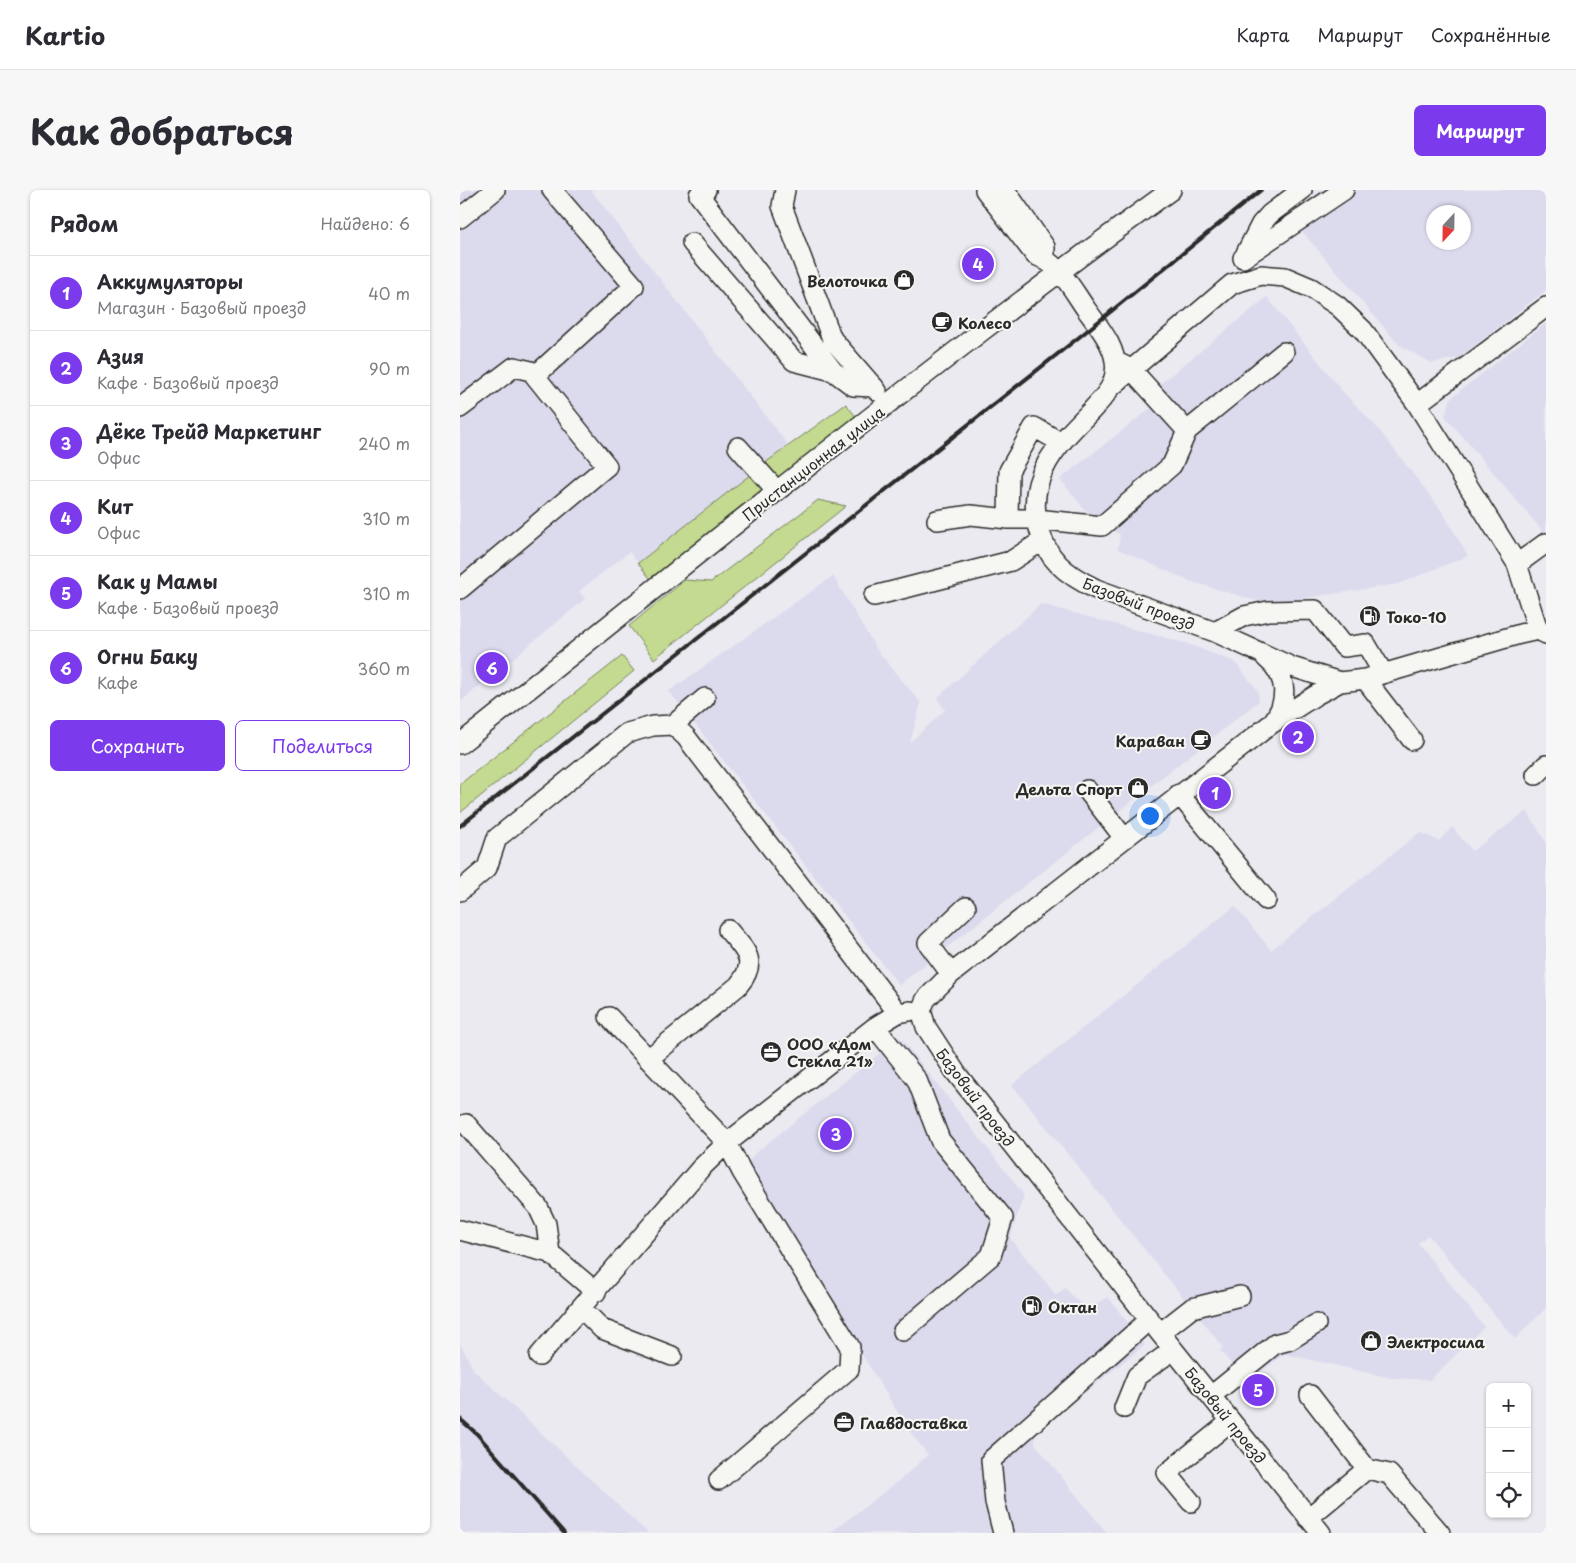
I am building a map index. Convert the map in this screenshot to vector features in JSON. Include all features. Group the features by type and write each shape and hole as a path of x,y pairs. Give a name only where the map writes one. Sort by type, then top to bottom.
{"street":[{"path":"460,218 495,190"},
{"path":"536,375 634,286 552,190"},
{"path":"706,190 699,195 833,371 853,386 874,388"},
{"path":"786,190 782,206 832,339 888,404"},
{"path":"985,190 1035,255 1045,258 1060,270 1109,343 1116,373 1111,387"},
{"path":"1004,190 1045,247 1045,258"},
{"name":"Пристанционная улица","path":"460,744 777,491 1060,270 1172,190"},
{"path":"1232,284 1261,224 1270,214 1302,190"},
{"path":"1243,258 1344,190"},
{"path":"692,243 794,361 833,371"},
{"path":"1232,284 1261,275 1285,277 1311,288 1338,306 1363,330 1417,404 1517,564 1542,632"},
{"name":"Базовый проезд","path":"1232,284 1111,387 1060,442 1046,462 1039,480 1036,518 1042,541 1050,556 1079,580 1215,632 1300,670 1340,682"},
{"path":"1417,404 1546,307"},
{"path":"937,520 970,515 1008,519 1036,518 1102,526 1172,465 1187,431 1284,352"},
{"path":"1114,358 1131,369 1187,431"},
{"path":"460,408 514,367 531,371 607,466 460,589"},
{"path":"1008,519 1009,471 1034,427 1060,442"},
{"path":"738,447 777,491"},
{"path":"874,596 1011,561 1042,541"},
{"path":"1517,564 1546,543"},
{"path":"1215,632 1244,616 1268,611 1315,610 1344,647 1366,644 1383,674"},
{"name":"Базовый проезд","path":"1321,1533 1173,1350 956,1073 926,1027 921,1010 930,994 951,974 1179,794 1271,724 1316,695 1340,682 1365,679 1542,632"},
{"name":"Базовый проезд","path":"1261,654 1273,664 1285,685 1282,705 1271,724"},
{"path":"1365,679 1412,740"},
{"path":"460,891 487,868 497,838 627,733 653,726 673,725 706,698"},
{"path":"673,725 686,737 898,1013"},
{"path":"1087,790 1124,838"},
{"path":"1179,794 1266,900"},
{"path":"951,974 928,943 966,907"},
{"path":"648,1059 738,986 748,974 750,965 746,952 728,930"},
{"path":"539,1356 582,1309 701,1168 727,1143 875,1027 898,1013 921,1010"},
{"path":"609,1017 727,1143 742,1172 850,1347 849,1369 719,1480"},
{"path":"875,1027 917,1080 940,1140 1003,1218 991,1256 903,1330"},
{"path":"466,1124 538,1207 546,1224 550,1253"},
{"path":"460,1230 550,1253 596,1292"},
{"path":"1004,1533 995,1502 991,1460 1155,1327 1192,1308 1240,1296"},
{"path":"582,1309 602,1328 672,1356"},
{"path":"1211,1396 1275,1344 1290,1340 1316,1324"},
{"path":"1124,1408 1138,1376 1173,1350"},
{"path":"1310,1395 1367,1469 1389,1474 1440,1533"},
{"path":"1191,1502 1167,1474 1231,1422"},
{"path":"1308,1518 1367,1469"}],"shaded area":[{"path":"460,190 591,190 789,446 638,563 629,552 579,591 585,599 460,702"},
{"path":"1322,190 1546,190 1546,290 1459,358 1432,363 1399,345 1289,216"},
{"path":"1267,297 1343,392 1375,425 1442,511 1468,556 1398,584 1293,600 1261,602 1189,581 1118,549 1120,535 1089,515 1060,479 1151,408 1155,388"},
{"path":"1546,323 1546,535 1445,416 1451,398"},
{"path":"833,576 877,650 921,703 910,742 945,710 937,698 1041,604 1188,644 1235,662 1258,691 1259,701 899,985 669,691"},
{"path":"1527,811 1546,842 1546,1308 1515,1339 1428,1235 1418,1243 1484,1327 1430,1380 1391,1378 1285,1354 1245,1382 1220,1350 1223,1347 1012,1085 1235,906 1271,950 1420,832 1439,841 1452,827 1472,851"},
{"path":"900,1037 1024,1195 1010,1238 1056,1295 1065,1288 1086,1310 1108,1297 1145,1345 1035,1432 1035,1444 1107,1533 830,1533 900,1480 928,1455 906,1426 746,1167 754,1154"},
{"path":"460,1343 474,1370 648,1533 460,1533"}],"green space":[{"path":"846,404 857,418 652,581 638,563 765,463"},
{"path":"818,500 846,506 654,659 629,626 685,580 711,582"},
{"path":"622,656 634,671 460,813 460,784"}],"railway":[{"path":"460,826 1083,334 1261,190"},
{"path":"460,1419 477,1434 564,1533"}],"place":[{"name":"Кит","path":"978,264"},
{"name":"Велоточка","path":"904,280"},
{"name":"Колесо","path":"942,322"},
{"name":"Токо-10","path":"1370,616"},
{"name":"Огни Баку","path":"492,668"},
{"name":"Азия","path":"1298,737"},
{"name":"Караван","path":"1201,740"},
{"name":"Дельта Спорт","path":"1138,788"},
{"name":"Аккумуляторы","path":"1215,793"},
{"name":"ООО «Дом Стекла 21»","path":"771,1052"},
{"name":"Дёке Трейд Маркетинг","path":"836,1134"},
{"name":"Октан","path":"1032,1306"},
{"name":"Электросила","path":"1371,1341"},
{"name":"Как у Мамы","path":"1258,1390"},
{"name":"Главдоставка","path":"844,1422"}]}
